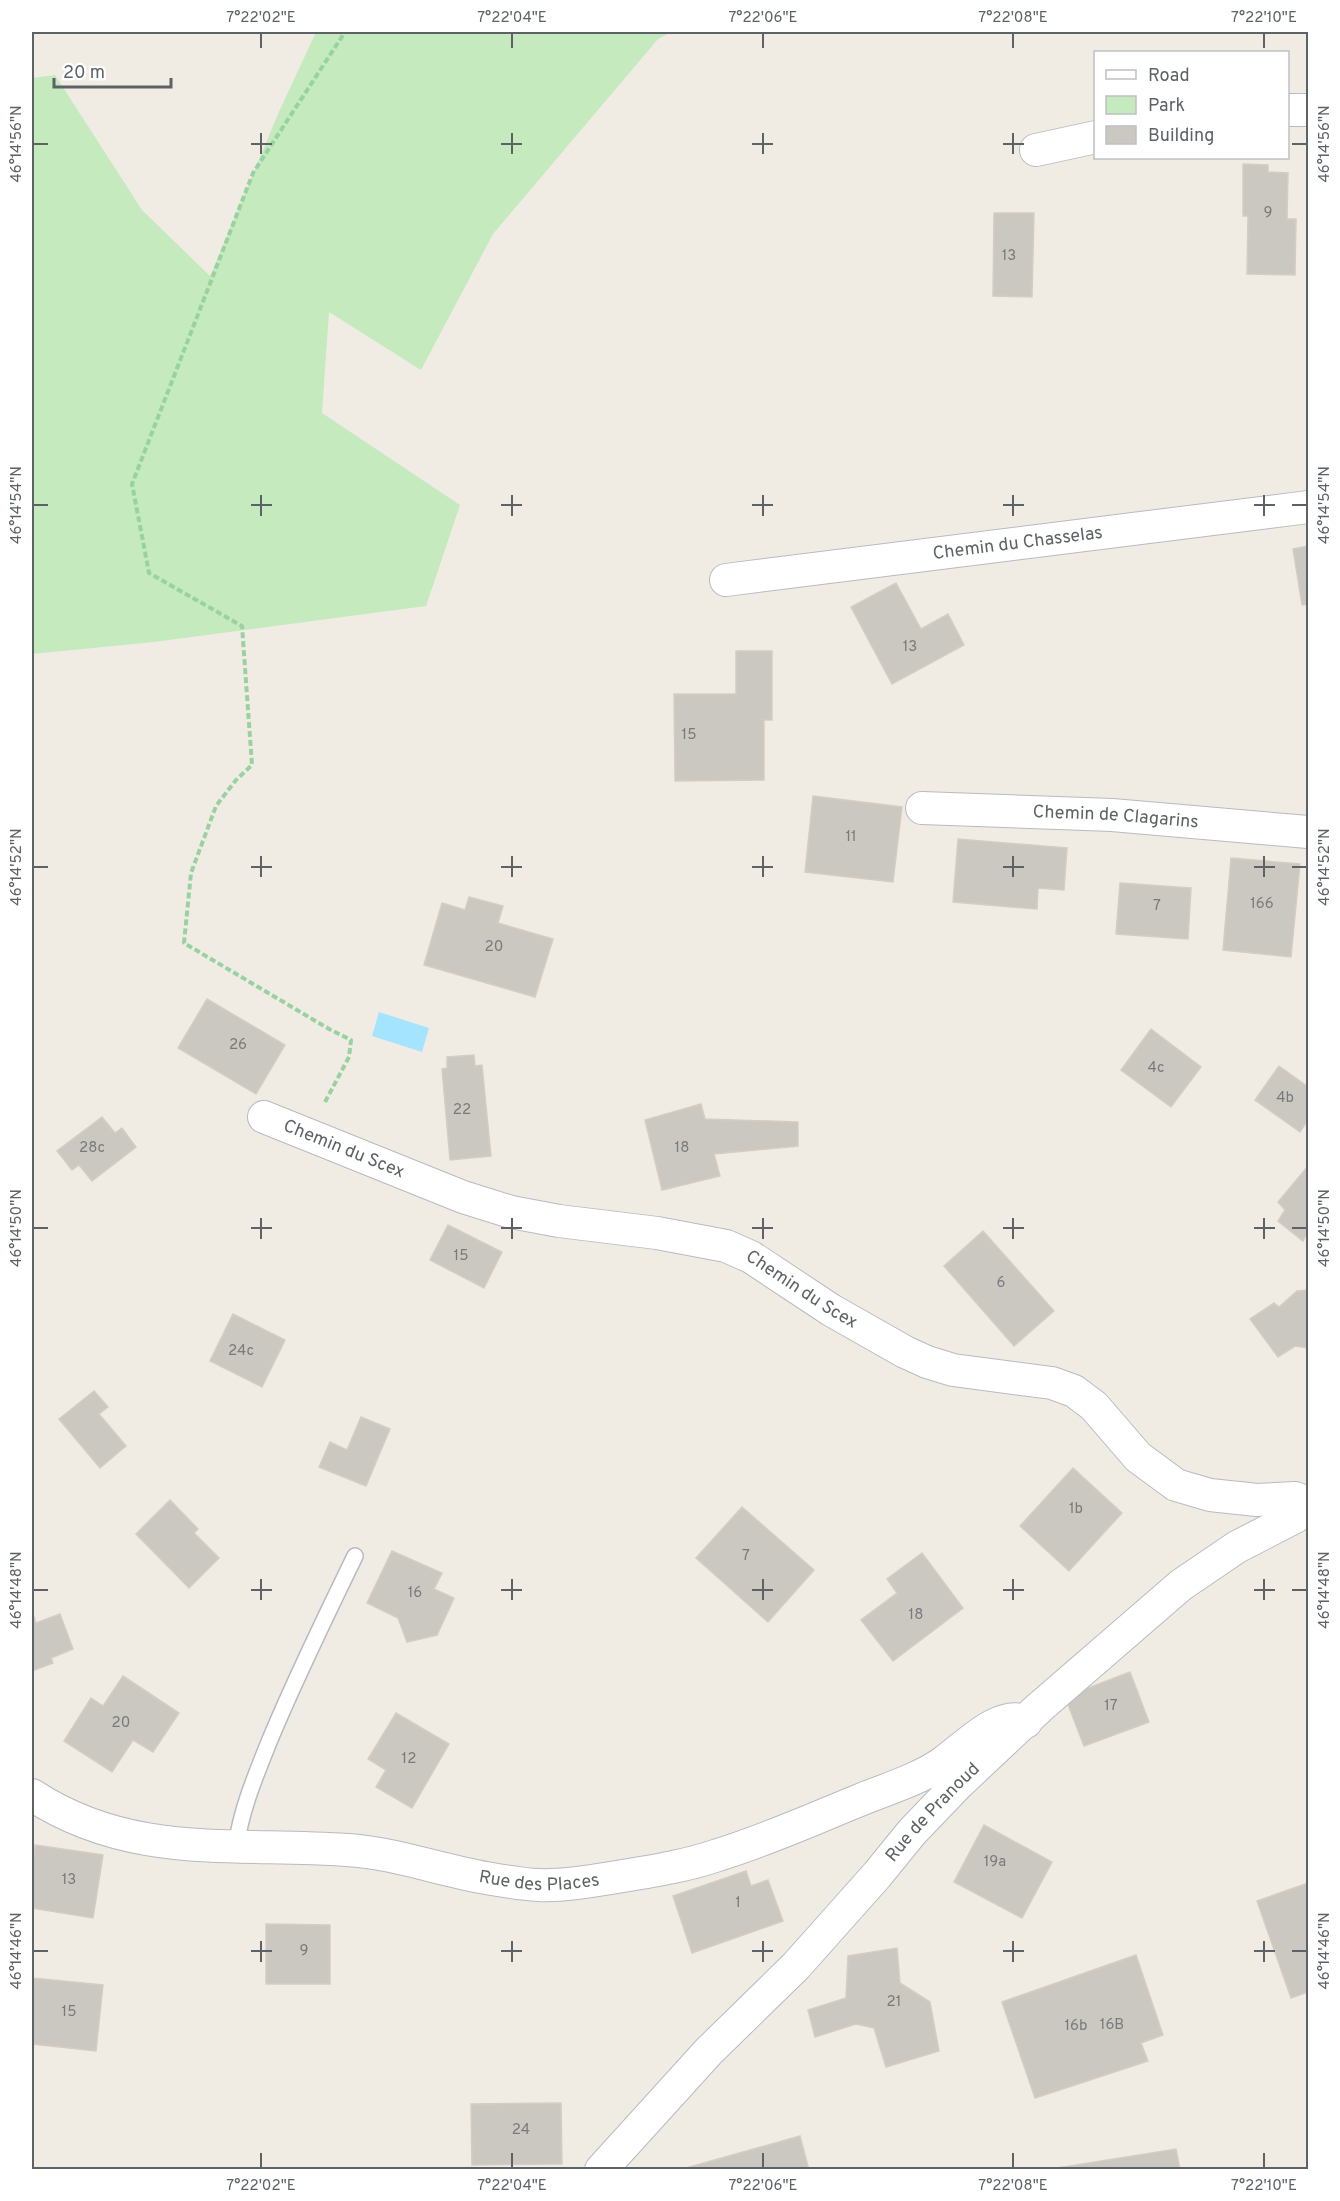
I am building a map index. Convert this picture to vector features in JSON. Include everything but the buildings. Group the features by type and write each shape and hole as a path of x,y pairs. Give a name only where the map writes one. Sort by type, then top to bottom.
{"street":[{"path":"1289,110 1308,110"},
{"path":"1036,150 1094,137"},
{"name":"Chemin du Chasselas","path":"726,580 1308,507"},
{"name":"Chemin de Clagarins","path":"922,808 1112,815 1308,832"},
{"name":"Chemin du Scex","path":"264,1117 463,1197 511,1212 551,1220 657,1233 726,1246 751,1257 831,1311 927,1362 954,1370 1052,1383 1074,1390 1094,1406 1138,1457 1176,1485 1210,1495 1257,1500 1295,1498 1308,1504"},
{"name":"Rue de Pranoud","path":"601,2169 709,2051 796,1966 912,1832 958,1784 1069,1681 1181,1585 1238,1547 1297,1516 1308,1504"},
{"name":"Rue des Places","path":"32,1795 50,1807 95,1827 134,1838 190,1845 366,1852 408,1859 484,1878 540,1885 585,1882 659,1871 717,1856 793,1828 928,1772 986,1730 1004,1720 1016,1718 1026,1722"}],"lane":[{"path":"236,1847 247,1797 286,1699 355,1556"}],"path":[{"path":"311,1137 325,1100 350,1057 351,1040 184,943 191,873 216,806 236,780 252,765 243,626 149,573 132,484 253,173 345,32"}],"green space":[{"path":"316,32 671,32 658,39 493,234 421,370 329,312 322,413 460,505 426,606 154,642 32,654 32,78 55,75 142,210 210,276 278,114"}],"water":[{"path":"379,1012 429,1028 422,1052 372,1036"}]}
